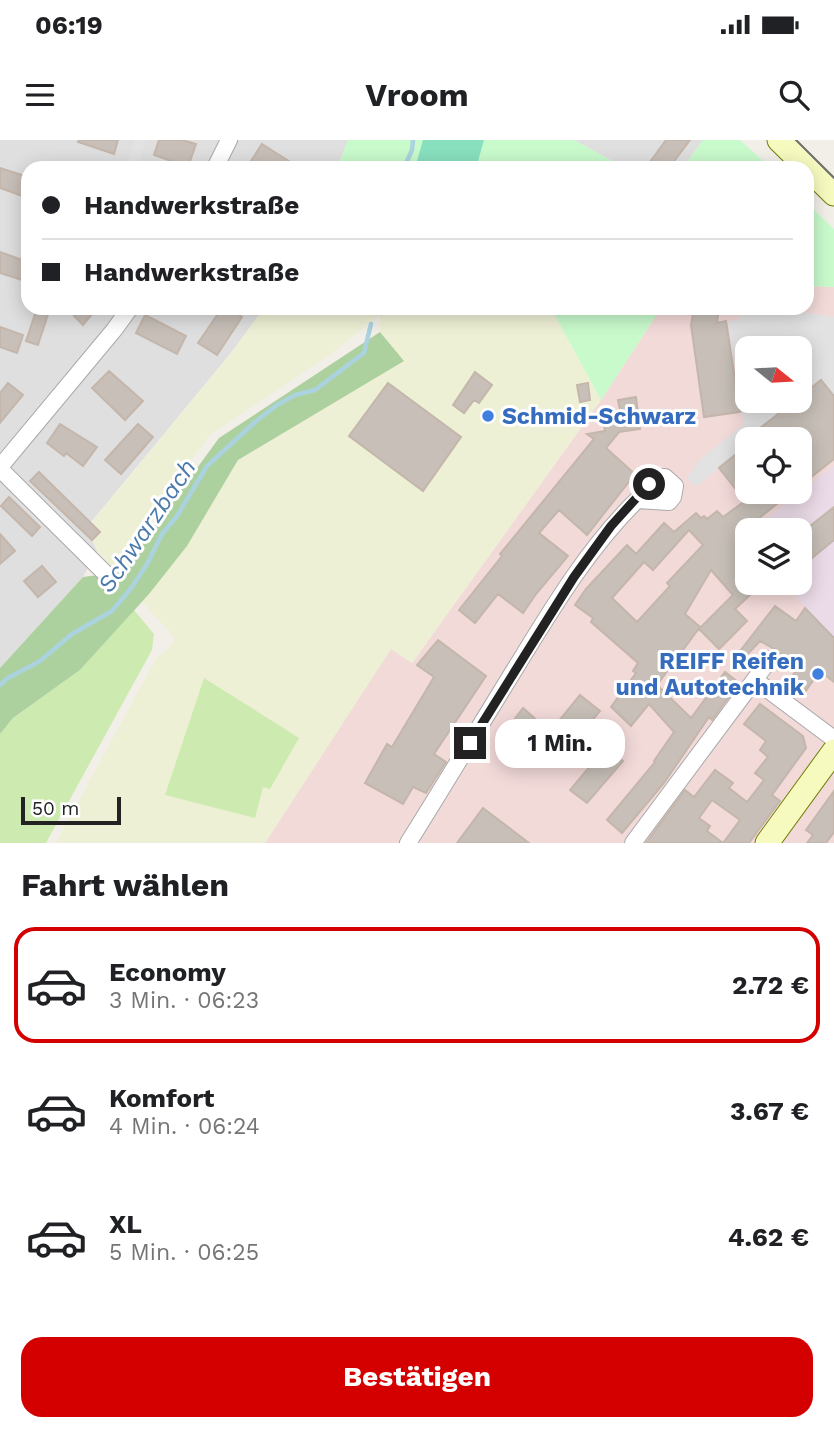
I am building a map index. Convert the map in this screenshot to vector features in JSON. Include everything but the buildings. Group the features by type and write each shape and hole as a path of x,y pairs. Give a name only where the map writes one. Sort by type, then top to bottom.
{"street":[{"path":"218,161 229,140"},
{"path":"779,140 800,161"},
{"path":"814,174 834,194"},
{"path":"110,578 0,468 125,315"},
{"path":"408,843 574,577 611,526 637,500"},
{"path":"633,843 770,659"},
{"path":"755,680 834,739"},
{"path":"767,843 834,751"}],"shaded area":[{"path":"0,140 348,140 340,161 21,161 21,315 259,315 231,353 91,522 100,532 92,540 97,551 83,577 0,668"},
{"path":"135,140 146,140 139,161 128,161"},
{"path":"574,140 703,140 688,161 612,161"},
{"path":"814,286 834,287 834,843 265,843 391,648 412,663 601,400 656,315 814,315"},
{"path":"814,314 834,317 834,396 821,380 812,387 812,336 735,336 735,367 728,322 740,320 740,315"},
{"path":"742,413 779,413 761,427 740,427 744,424"},
{"path":"735,431 735,455 696,487 687,478 699,460"},
{"path":"834,466 834,638 794,595 812,595 812,518 767,518 785,504 812,504 812,483"}],"green space":[{"path":"348,140 574,140 612,161 340,161"},
{"path":"423,140 484,140 478,161 417,161"},
{"path":"703,140 740,140 763,161 688,161"},
{"path":"814,210 834,229 834,287 814,286"},
{"path":"259,315 379,315 338,349 210,435 112,567 97,551 92,540 100,532 91,523 231,353"},
{"path":"380,315 555,315 601,400 412,663 391,649 265,843 56,843 156,659 168,649 175,638 142,602 187,546 238,460 403,361 380,332"},
{"path":"555,315 656,315 601,400"},
{"path":"380,332 404,361 238,460 187,546 149,594 80,670 13,718 0,734 0,668 83,577 121,572 219,438"},
{"path":"134,610 154,634 152,650 46,843 0,843 0,734 13,718 80,670"},
{"path":"204,678 299,738 270,789 263,787 255,818 165,795"}],"waterway":[{"name":"Schwarzbach","path":"407,161 413,140"},
{"name":"Schwarzbach","path":"0,685 40,661 72,634 112,611 132,587 162,534 177,516 207,466 277,405 295,395 315,390 364,353 371,324"}],"tram line":[{"path":"796,140 834,178"}],"place":[{"name":"Schmid-Schwarz","path":"488,416"},
{"name":"REIFF Reifen und Autotechnik","path":"818,674"}],"route":[{"path":"470,743 574,577 611,526 649,484"}]}
